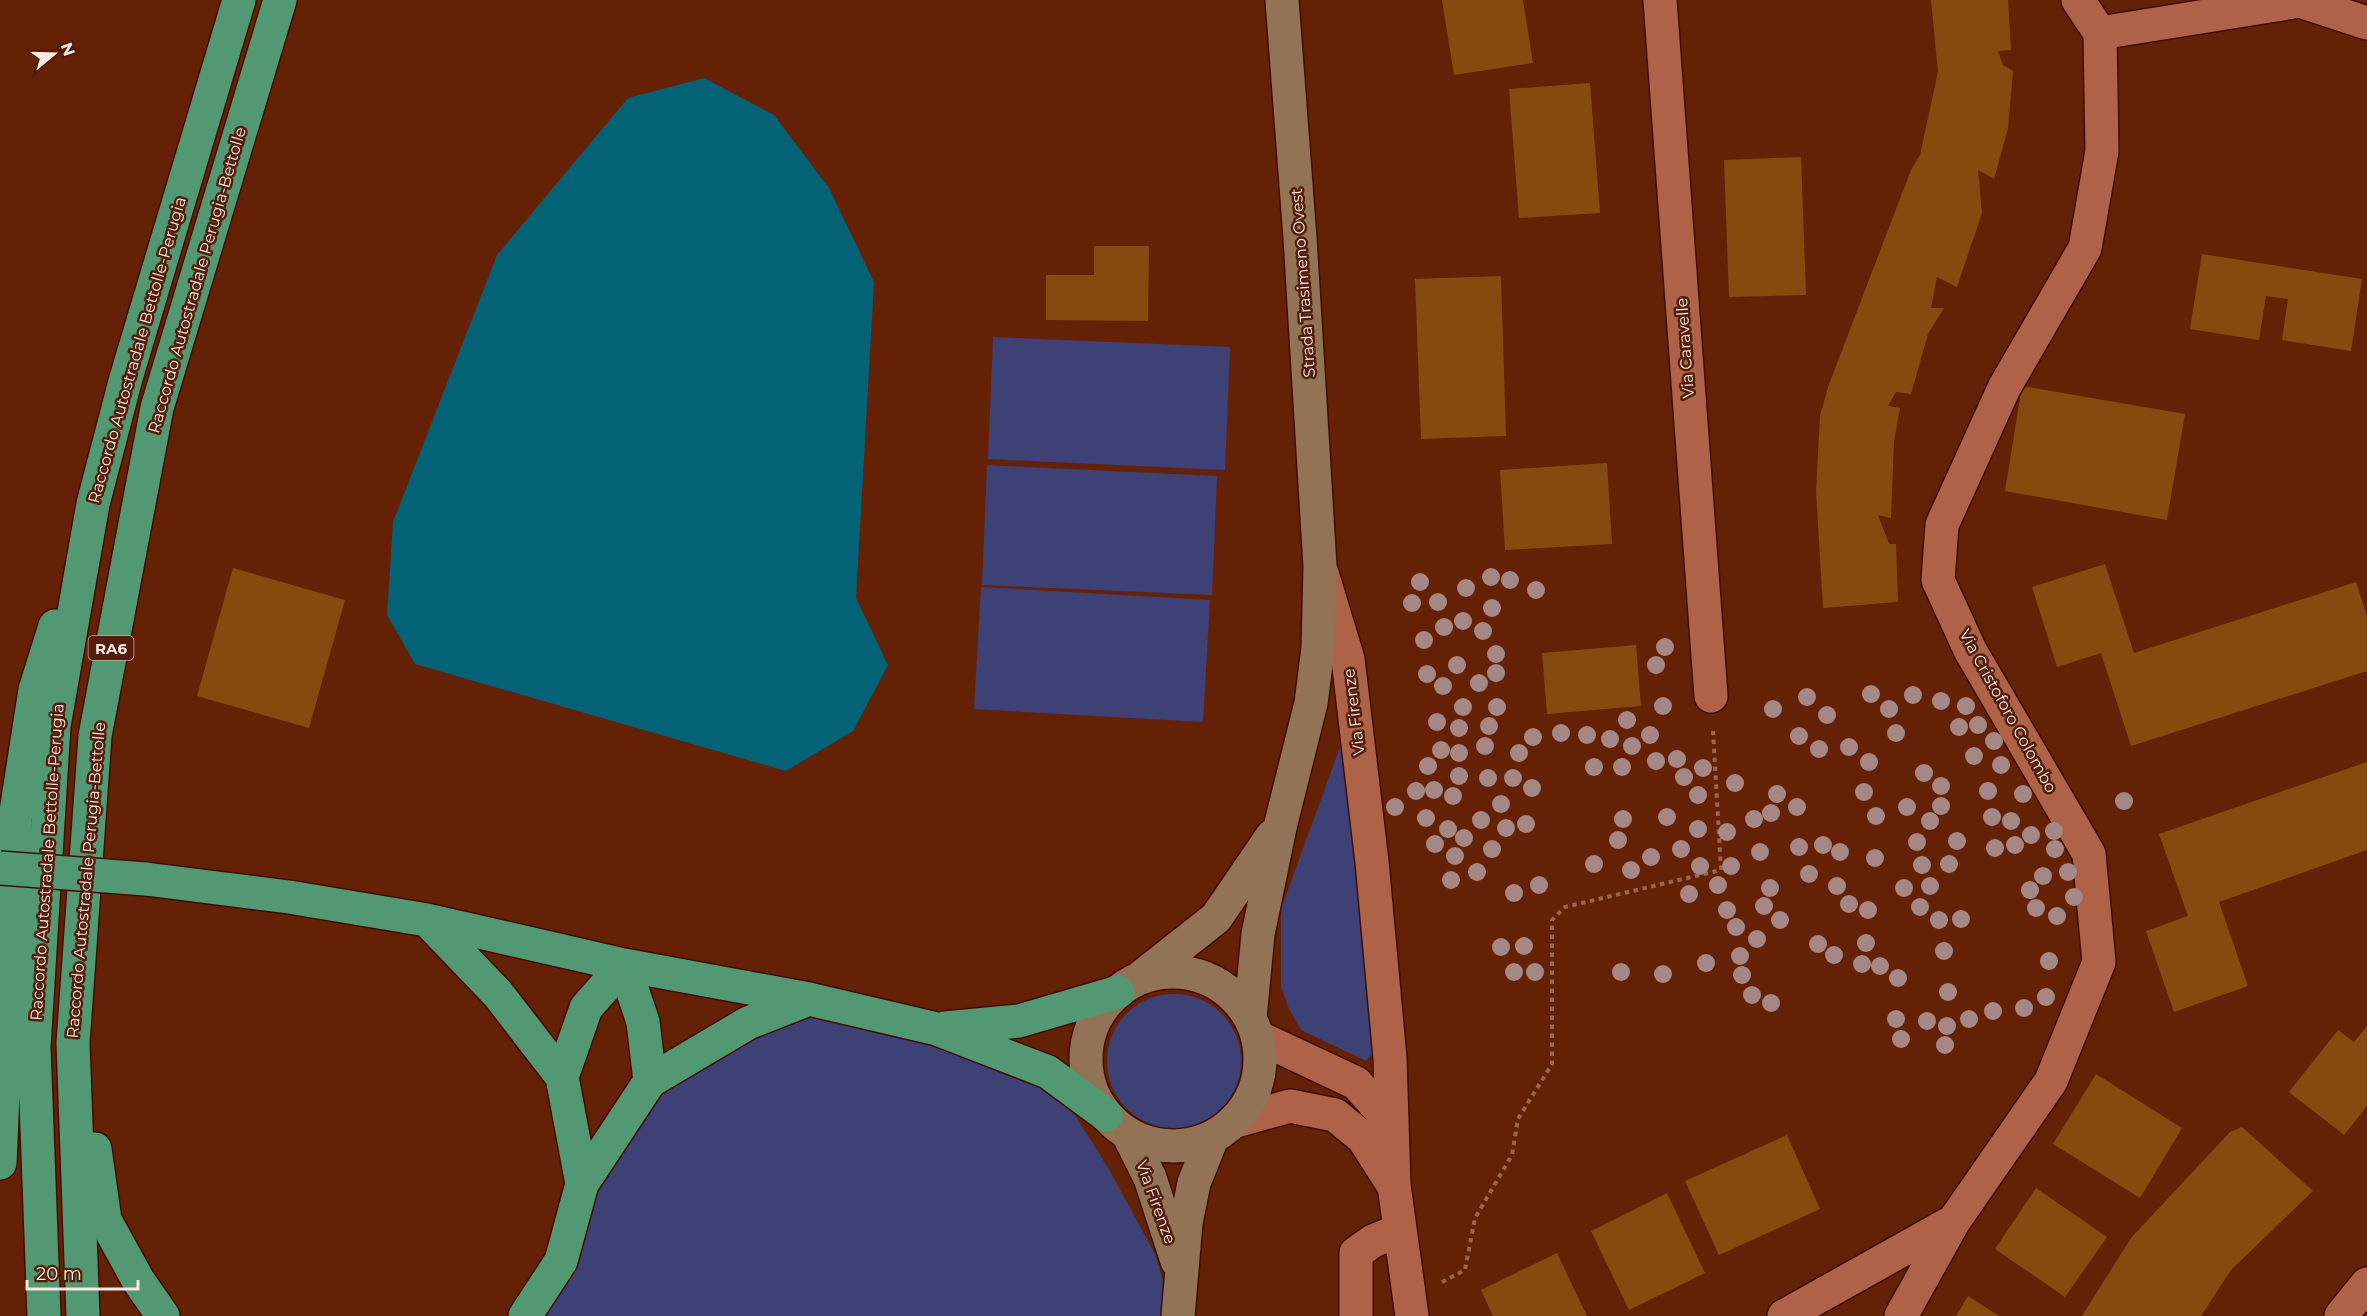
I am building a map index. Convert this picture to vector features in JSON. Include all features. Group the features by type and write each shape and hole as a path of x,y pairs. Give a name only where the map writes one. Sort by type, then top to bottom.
{"highway":[{"name":"Raccordo Autostradale Bettolle-Perugia","path":"44,1316 34,1047 54,726 93,504 129,366 239,0"},
{"name":"Raccordo Autostradale Perugia-Bettolle","path":"83,1316 73,1043 95,736 157,408 280,0"},
{"path":"0,1163 15,818 34,690 93,504"},
{"path":"126,568 96,970 94,1137 105,1220 138,1280 163,1316"},
{"path":"0,868 146,879 289,897 427,920 624,965 809,999 937,1029 1048,1072 1117,1125"},
{"path":"427,920 498,994 562,1077 582,1184"},
{"path":"562,1077 586,1008 624,965"},
{"path":"624,965 643,1022 650,1082"},
{"path":"937,1029 1019,1021 1129,985"},
{"path":"525,1316 561,1261 582,1184 650,1082 748,1023 809,999"}],"main road":[{"name":"Strada Trasimeno Ovest","path":"1282,0 1300,237 1320,566"},
{"name":"Via Firenze","path":"1254,1028 1258,934 1281,823 1311,703 1318,648 1320,566"},
{"name":"Via Firenze","path":"1129,985 1216,918 1281,823"},
{"path":"1172,972 1203,977 1230,994 1254,1028 1261,1067 1253,1096 1224,1129 1184,1147 1155,1145 1117,1125 1090,1085 1086,1051 1096,1019 1129,985 1172,972"},
{"name":"Via Firenze","path":"1117,1125 1150,1178 1181,1272"},
{"name":"Via Firenze","path":"1178,1316 1186,1223 1194,1183 1224,1129"}],"street":[{"name":"Via Caravelle","path":"1660,0 1711,696"},
{"path":"2078,0 2100,33 2300,2 2367,23"},
{"name":"Via Cristoforo Colombo","path":"1901,1316 1953,1221 2051,1082 2099,962 2089,854 1970,650 1938,580 1942,525 2004,388 2085,248 2102,151 2100,33"},
{"name":"Via Firenze","path":"1320,566 1348,659 1384,989 1390,1058 1394,1185 1411,1308"},
{"path":"1254,1028 1356,1083 1391,1122"},
{"path":"1224,1129 1290,1106 1335,1114 1363,1138 1394,1185"},
{"path":"1784,1316 1953,1221"},
{"path":"1356,1316 1356,1253 1373,1241 1400,1230"},
{"path":"2341,1316 2367,1284"}],"path":[{"path":"1411,1308 1465,1270 1475,1218 1512,1155 1518,1119 1552,1065 1552,920 1565,907 1721,870 1711,696"}],"shaded area":[{"path":"704,78 774,115 829,188 874,282 856,598 888,665 853,731 786,771 415,664 387,615 393,522 497,255 628,98"},
{"path":"993,337 1230,347 1225,470 988,459"},
{"path":"987,465 1217,476 1212,595 982,585"},
{"path":"981,587 1210,600 1203,722 974,709"},
{"path":"1343,739 1375,1050 1366,1061 1301,1030 1289,1009 1281,987 1281,909"},
{"path":"1174,994 1199,999 1221,1014 1236,1036 1241,1061 1236,1086 1221,1108 1199,1123 1174,1128 1149,1123 1127,1108 1112,1086 1107,1061 1112,1036 1127,1014 1149,999"},
{"path":"809,999 1048,1072 1110,1171 1155,1254 1173,1316 525,1316 650,1081"}],"building":[{"path":"1442,0 1523,0 1533,63 1454,75"},
{"path":"1931,0 2008,0 2011,50 1998,51 2003,65 2013,71 2008,128 1994,179 1978,170 1982,213 1957,287 1937,277 1931,308 1944,308 1928,334 1911,394 1896,392 1888,406 1900,408 1894,441 1891,518 1878,515 1889,544 1896,544 1898,602 1823,608 1816,491 1820,416 1828,387 1911,170 1920,155 1938,72"},
{"path":"1590,83 1600,213 1519,218 1509,89"},
{"path":"1801,157 1806,295 1729,297 1724,160"},
{"path":"1094,246 1149,246 1148,321 1046,320 1046,275 1094,275"},
{"path":"2202,254 2362,279 2351,351 2282,340 2288,299 2266,296 2259,340 2190,329"},
{"path":"1501,276 1506,436 1421,439 1415,279"},
{"path":"2022,386 2185,414 2167,520 2005,491"},
{"path":"1607,463 1612,544 1505,550 1500,470"},
{"path":"2105,564 2134,653 2356,582 2367,616 2367,671 2131,746 2101,653 2057,667 2032,587"},
{"path":"233,568 345,600 309,728 197,696"},
{"path":"1636,645 1641,706 1547,714 1542,653"},
{"path":"2367,762 2367,850 2219,902 2248,986 2174,1012 2146,931 2188,916 2159,834"},
{"path":"2367,1026 2367,1106 2344,1135 2289,1092 2338,1030 2354,1042"},
{"path":"2096,1074 2182,1128 2140,1198 2053,1144"},
{"path":"2242,1127 2313,1191 2231,1270 2201,1316 2082,1316 2131,1238 2230,1132"},
{"path":"1787,1135 1820,1209 1719,1255 1685,1181"},
{"path":"2036,1188 2107,1237 2065,1297 1995,1249"},
{"path":"1667,1193 1705,1273 1629,1310 1591,1231"},
{"path":"1557,1253 1587,1316 1493,1316 1481,1290"},
{"path":"1968,1296 1999,1316 1956,1316"}]}
